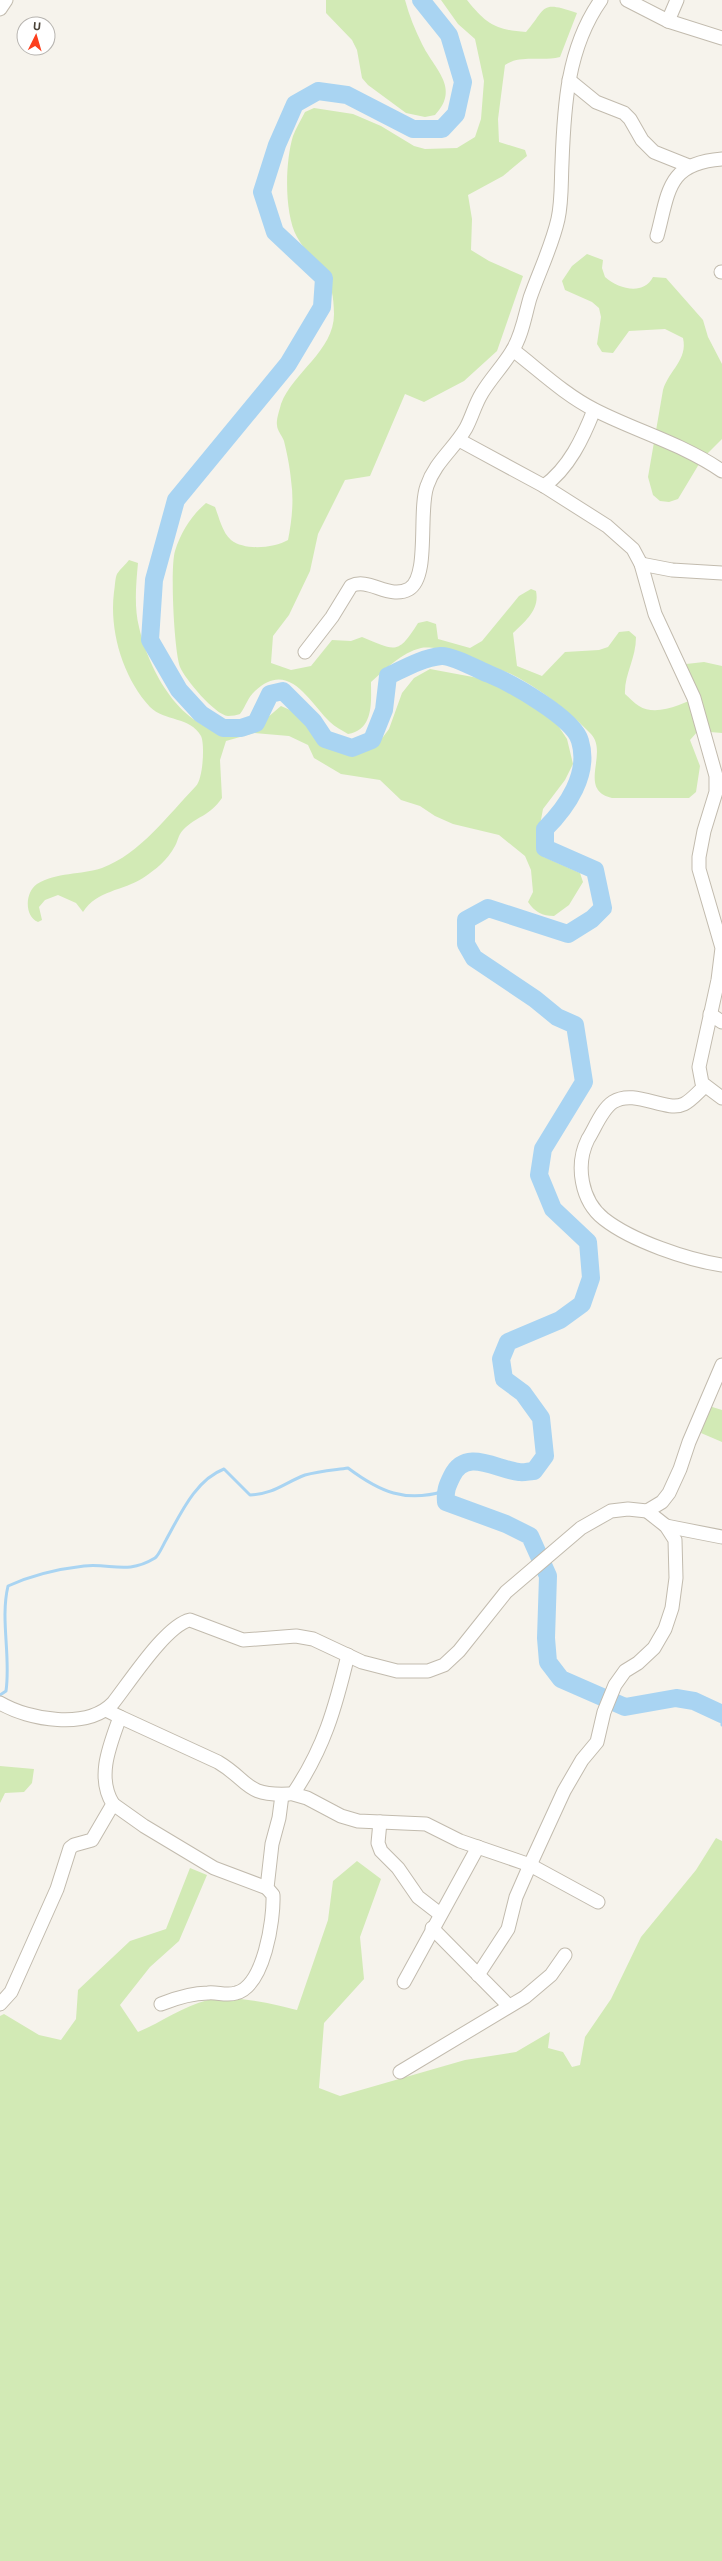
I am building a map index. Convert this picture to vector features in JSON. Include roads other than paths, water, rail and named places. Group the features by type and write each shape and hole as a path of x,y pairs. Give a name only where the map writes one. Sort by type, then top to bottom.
{"street":[{"path":"0,9 6,0"},
{"path":"306,652 332,617 351,586 364,584 383,590 401,591 410,588 415,582 423,561 422,501 427,484 441,459 459,440 481,395 513,350 558,219 569,80 573,57 582,31 601,0"},
{"path":"627,0 668,21 722,38"},
{"path":"668,21 677,0"},
{"path":"569,80 596,102 624,113 630,119 642,140 654,152 689,166"},
{"path":"658,236 672,186 678,173 689,166 704,161 722,159"},
{"path":"513,350 575,398 594,410 678,446 721,469"},
{"path":"544,486 556,475 570,457 584,435 594,410"},
{"path":"459,440 544,486 620,536 633,549 641,564 655,614 694,698 716,776 716,792 704,831 699,857 699,869 722,948 699,1067 699,1076 705,1086 722,1098"},
{"path":"641,564 672,570 722,573"},
{"path":"710,1014 722,1022"},
{"path":"705,1086 690,1100 680,1105 630,1098 614,1101 606,1108 588,1141 582,1155 581,1177 584,1188 595,1207 603,1218 616,1227 676,1254 722,1265"},
{"path":"0,1703 20,1712 65,1719 82,1718 106,1710 157,1647 184,1621 197,1620 244,1640 296,1636 313,1639 348,1656 397,1671 428,1671 444,1665 459,1651 497,1601 581,1528 606,1514 618,1510 647,1511 662,1502 669,1493 722,1365"},
{"path":"478,1975 508,1929 516,1897 564,1792 582,1760 598,1742 604,1712 616,1685 624,1671 638,1663 654,1648 665,1629 672,1608 676,1556 675,1540 666,1526 647,1511"},
{"path":"666,1526 722,1537"},
{"path":"267,1888 272,1844 287,1794 309,1769 330,1724 348,1656"},
{"path":"106,1710 218,1762 229,1769 250,1788 260,1792 287,1794 307,1798 341,1816 358,1821 426,1824 478,1847 530,1865 598,1902"},
{"path":"120,1717 105,1767 106,1793 113,1804 144,1826 214,1868 267,1888 273,1896 271,1924 266,1948 257,1973 249,1985 234,1994 198,1993 161,2004"},
{"path":"0,2004 11,1992 56,1889 70,1848 74,1845 92,1840 113,1804"},
{"path":"380,1822 378,1843 381,1851 398,1868 418,1897 440,1914"},
{"path":"404,1982 432,1928 478,1847"},
{"path":"432,1928 508,2005"},
{"path":"400,2072 508,2005 525,1997 551,1975 565,1955"}],"waterway":[{"path":"421,0 449,35 463,82 456,114 442,129 413,129 347,95 318,91 295,104 277,145 262,192 275,232 324,278 322,307 288,364 176,500 154,580 150,640 179,690 201,714 223,728 241,728 256,723 270,694 283,691 313,721 325,739 352,748 372,740 384,710 388,676 420,661 434,657 446,656 458,660 526,693 566,722 575,732 580,741 582,766 579,778 561,811 545,829 545,848 595,870 603,908 592,919 568,934 488,908 466,920 466,944 474,958 535,999 557,1017 575,1025 584,1082 543,1149 539,1175 553,1209 588,1242 591,1278 582,1304 560,1320 508,1342 501,1359 504,1379 523,1393 541,1418 545,1456 534,1471 525,1472 510,1470 482,1462 474,1461 465,1463 458,1467 452,1476 447,1489 446,1502 506,1524 530,1536 548,1576 546,1638 548,1662 561,1679 625,1707 676,1698 694,1701 722,1714"},
{"path":"0,1695 6,1691 7,1678 5,1612 8,1586 45,1573 65,1569 94,1565 119,1567 136,1566 155,1558 189,1499 205,1481 224,1469 250,1495 266,1493 305,1475 348,1468 382,1489 394,1493 417,1496 445,1491"},
{"path":"722,1718 722,1725"}]}
